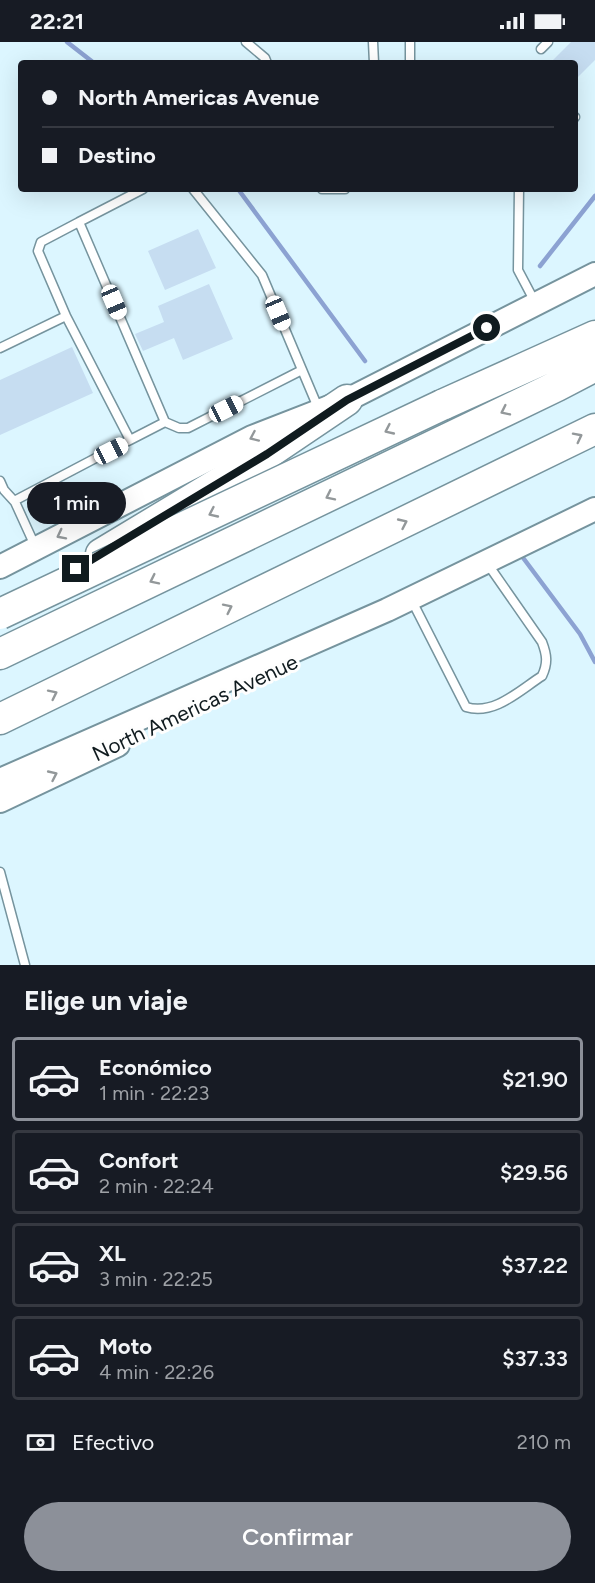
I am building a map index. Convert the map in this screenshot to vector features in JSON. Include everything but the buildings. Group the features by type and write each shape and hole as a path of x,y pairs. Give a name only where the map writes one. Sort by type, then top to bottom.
{"highway":[{"path":"0,615 442,405 595,336"},
{"path":"0,654 557,387 595,366"},
{"path":"0,615 267,454 347,400"},
{"path":"0,719 595,429"}],"main road":[{"path":"0,567 252,437 347,400 595,274"},
{"name":"North Americas Avenue","path":"0,780 387,610 595,509"},
{"name":"North Americas Avenue","path":"0,801 213,702 338,639 387,610"}],"lane":[{"path":"246,42 266,60"},
{"path":"374,42 374,60"},
{"path":"410,42 410,60"},
{"path":"541,49 548,42"},
{"path":"130,441 66,316 38,251 41,242 137,192"},
{"path":"196,192 262,275 319,411"},
{"path":"519,192 518,270 536,304"},
{"path":"79,222 165,422 178,428 188,428 302,370"},
{"path":"0,348 66,316"},
{"path":"14,501 165,422"},
{"path":"0,481 4,490 14,501 36,548"},
{"path":"410,599 466,707 477,711 492,708 543,676 547,656 542,642 486,562"},
{"path":"0,872 25,965"}],"waterway":[{"path":"67,42 90,60"},
{"path":"240,192 365,361"},
{"path":"540,266 595,196"},
{"path":"521,555 580,634 595,662"}],"route":[{"path":"76,569 267,454 347,400 487,328"}]}
